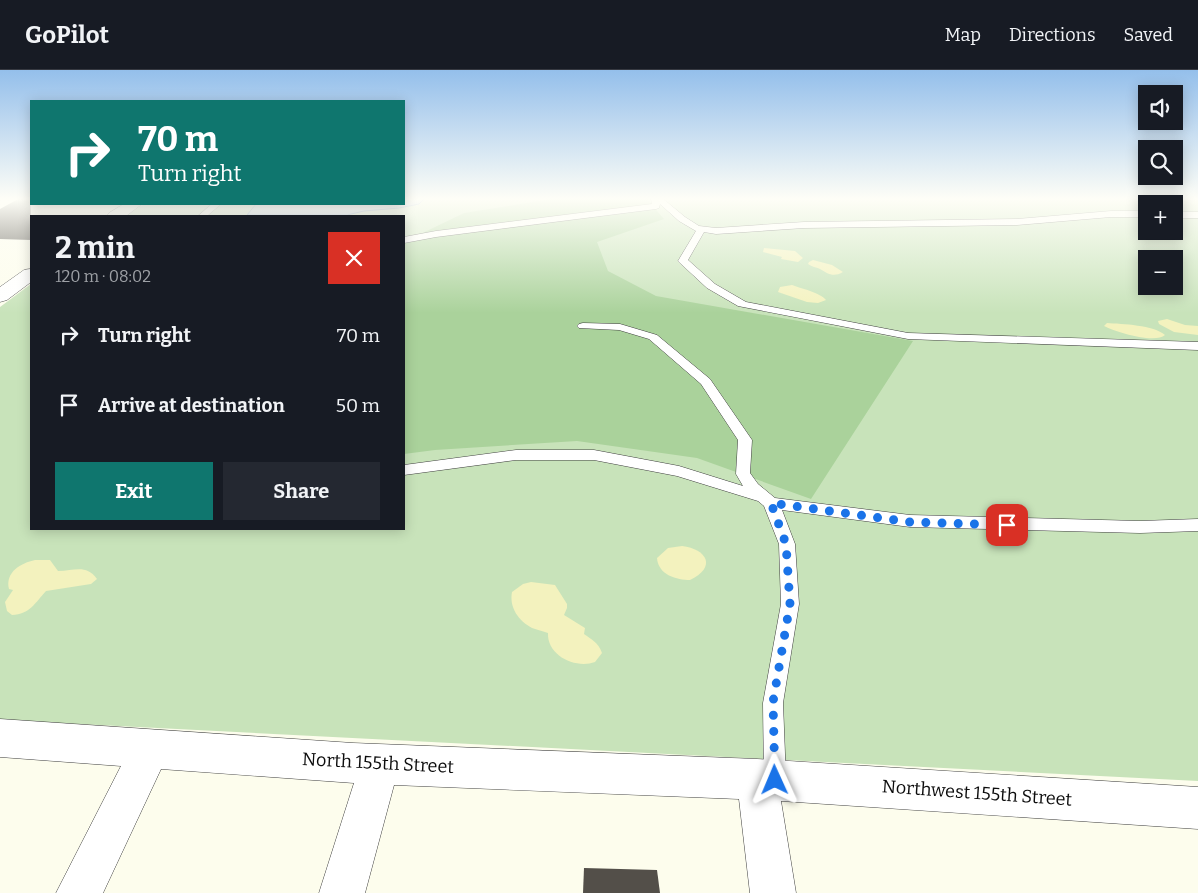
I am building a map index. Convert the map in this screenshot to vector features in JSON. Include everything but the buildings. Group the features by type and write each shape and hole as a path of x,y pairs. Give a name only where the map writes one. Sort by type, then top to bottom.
{"street":[{"path":"1,295 30,275"},
{"name":"North 155th Street","path":"0,738 380,764 766,779"},
{"path":"78,893 150,749"},
{"path":"342,893 380,764"},
{"path":"766,779 773,893"},
{"name":"Northwest 155th Street","path":"766,779 1198,808"}],"lane":[{"path":"405,240 423,236"},
{"path":"697,236 683,261 710,286 742,304 766,310 908,336 1198,346"},
{"path":"583,326 620,327 653,337 706,382 746,440 743,474 767,500 786,544 790,604 773,702 766,779"},
{"path":"405,470 516,455 594,455 679,471 767,500 910,522 1140,527 1198,525"}],"shaded area":[{"path":"405,236 1138,236 1138,240 1183,240 1183,236 1198,236 1198,781 0,720 0,307 30,285 30,530 405,530"},
{"path":"416,236 613,236 597,242 608,271 656,296 913,341 811,499 697,458 577,441 435,450 405,454 405,242"}],"sand":[{"path":"764,248 795,251 803,258 798,262 781,259 782,257 763,252"},
{"path":"813,260 832,265 843,272 836,275 828,273 808,264"},
{"path":"792,285 815,293 826,300 818,303 807,302 778,292 780,287"},
{"path":"1167,319 1185,325 1198,326 1198,335 1174,332 1159,324 1158,321"},
{"path":"1107,323 1146,327 1165,335 1144,338 1104,326"},
{"path":"682,546 698,551 706,559 704,570 690,580 674,578 664,572 658,564 657,558 668,548"},
{"path":"35,560 50,560 58,571 89,571 97,579 91,584 46,591 28,610 12,615 7,611 5,602 13,590 9,589 9,578 15,569 24,563"},
{"path":"531,582 555,585 567,604 564,615 585,628 584,634 599,646 602,653 595,662 580,664 564,659 552,648 548,633 532,628 519,618 512,603 512,592 523,584"}],"route":[{"path":"775,780 773,702 790,604 786,544 771,503 910,522 1007,525"}]}
